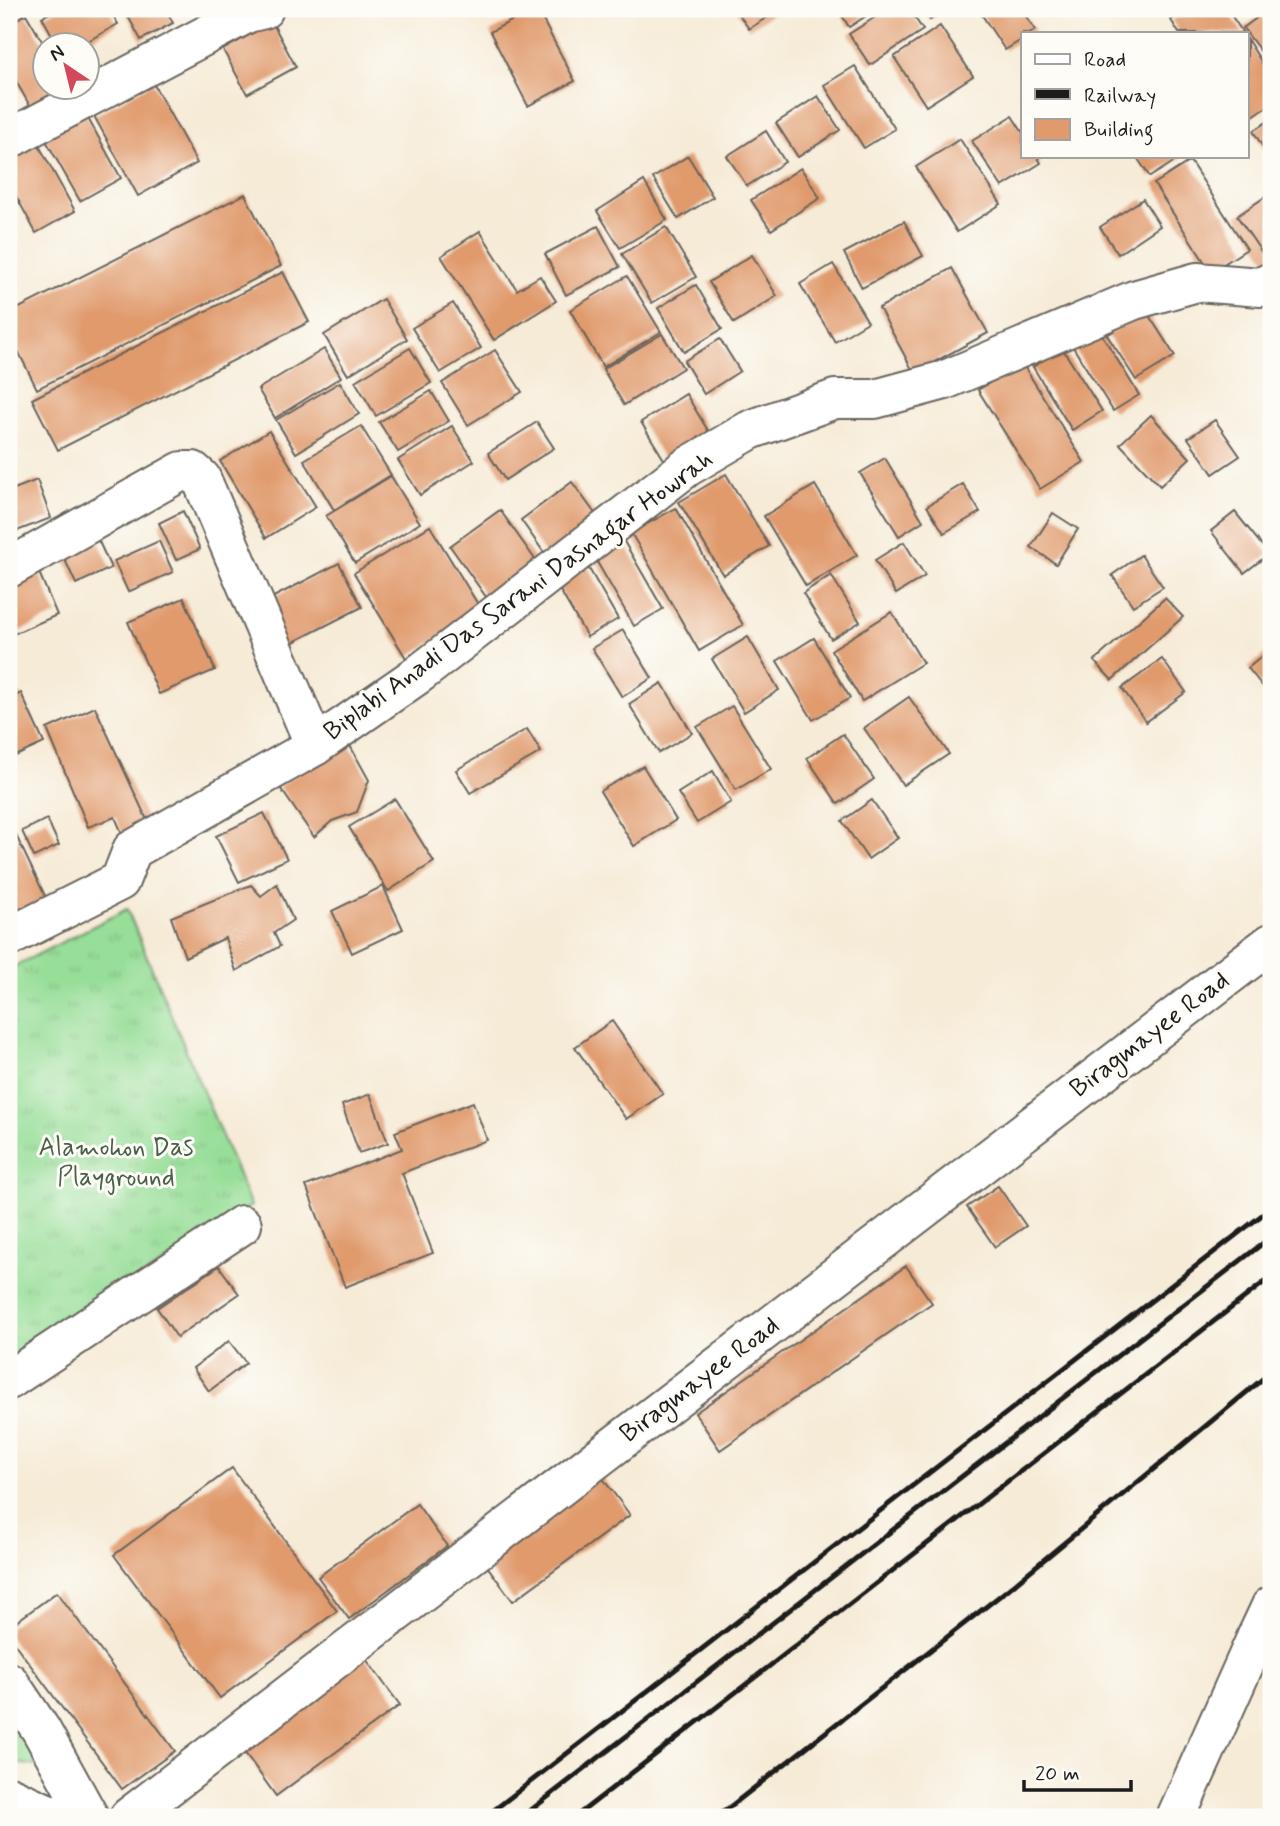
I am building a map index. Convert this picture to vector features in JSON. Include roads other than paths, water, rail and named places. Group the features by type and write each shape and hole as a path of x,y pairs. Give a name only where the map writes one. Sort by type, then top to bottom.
{"street":[{"path":"9,139 248,13 264,9"},
{"name":"Biplabi Anadi Das Sarani Dasnagar Howrah","path":"9,937 120,881 132,850 315,746 419,674 687,467 750,430 835,399 875,399 945,380 1134,300 1197,282 1261,287 1271,282"},
{"path":"9,568 182,471 193,471 201,478 315,746"},
{"name":"Biragmayee Road","path":"129,1817 1271,943"},
{"path":"9,1380 243,1225"},
{"path":"1176,1817 1267,1629"},
{"path":"9,1682 41,1730 89,1817"},
{"path":"9,1796 56,1817"}],"railway":[{"path":"485,1817 1271,1208"},
{"path":"522,1817 1271,1237"},
{"path":"575,1817 1271,1277"},
{"path":"717,1817 1006,1591 1271,1372"}],"park label":[{"name":"Alamohon Das Playground","path":"116,1163"}]}
